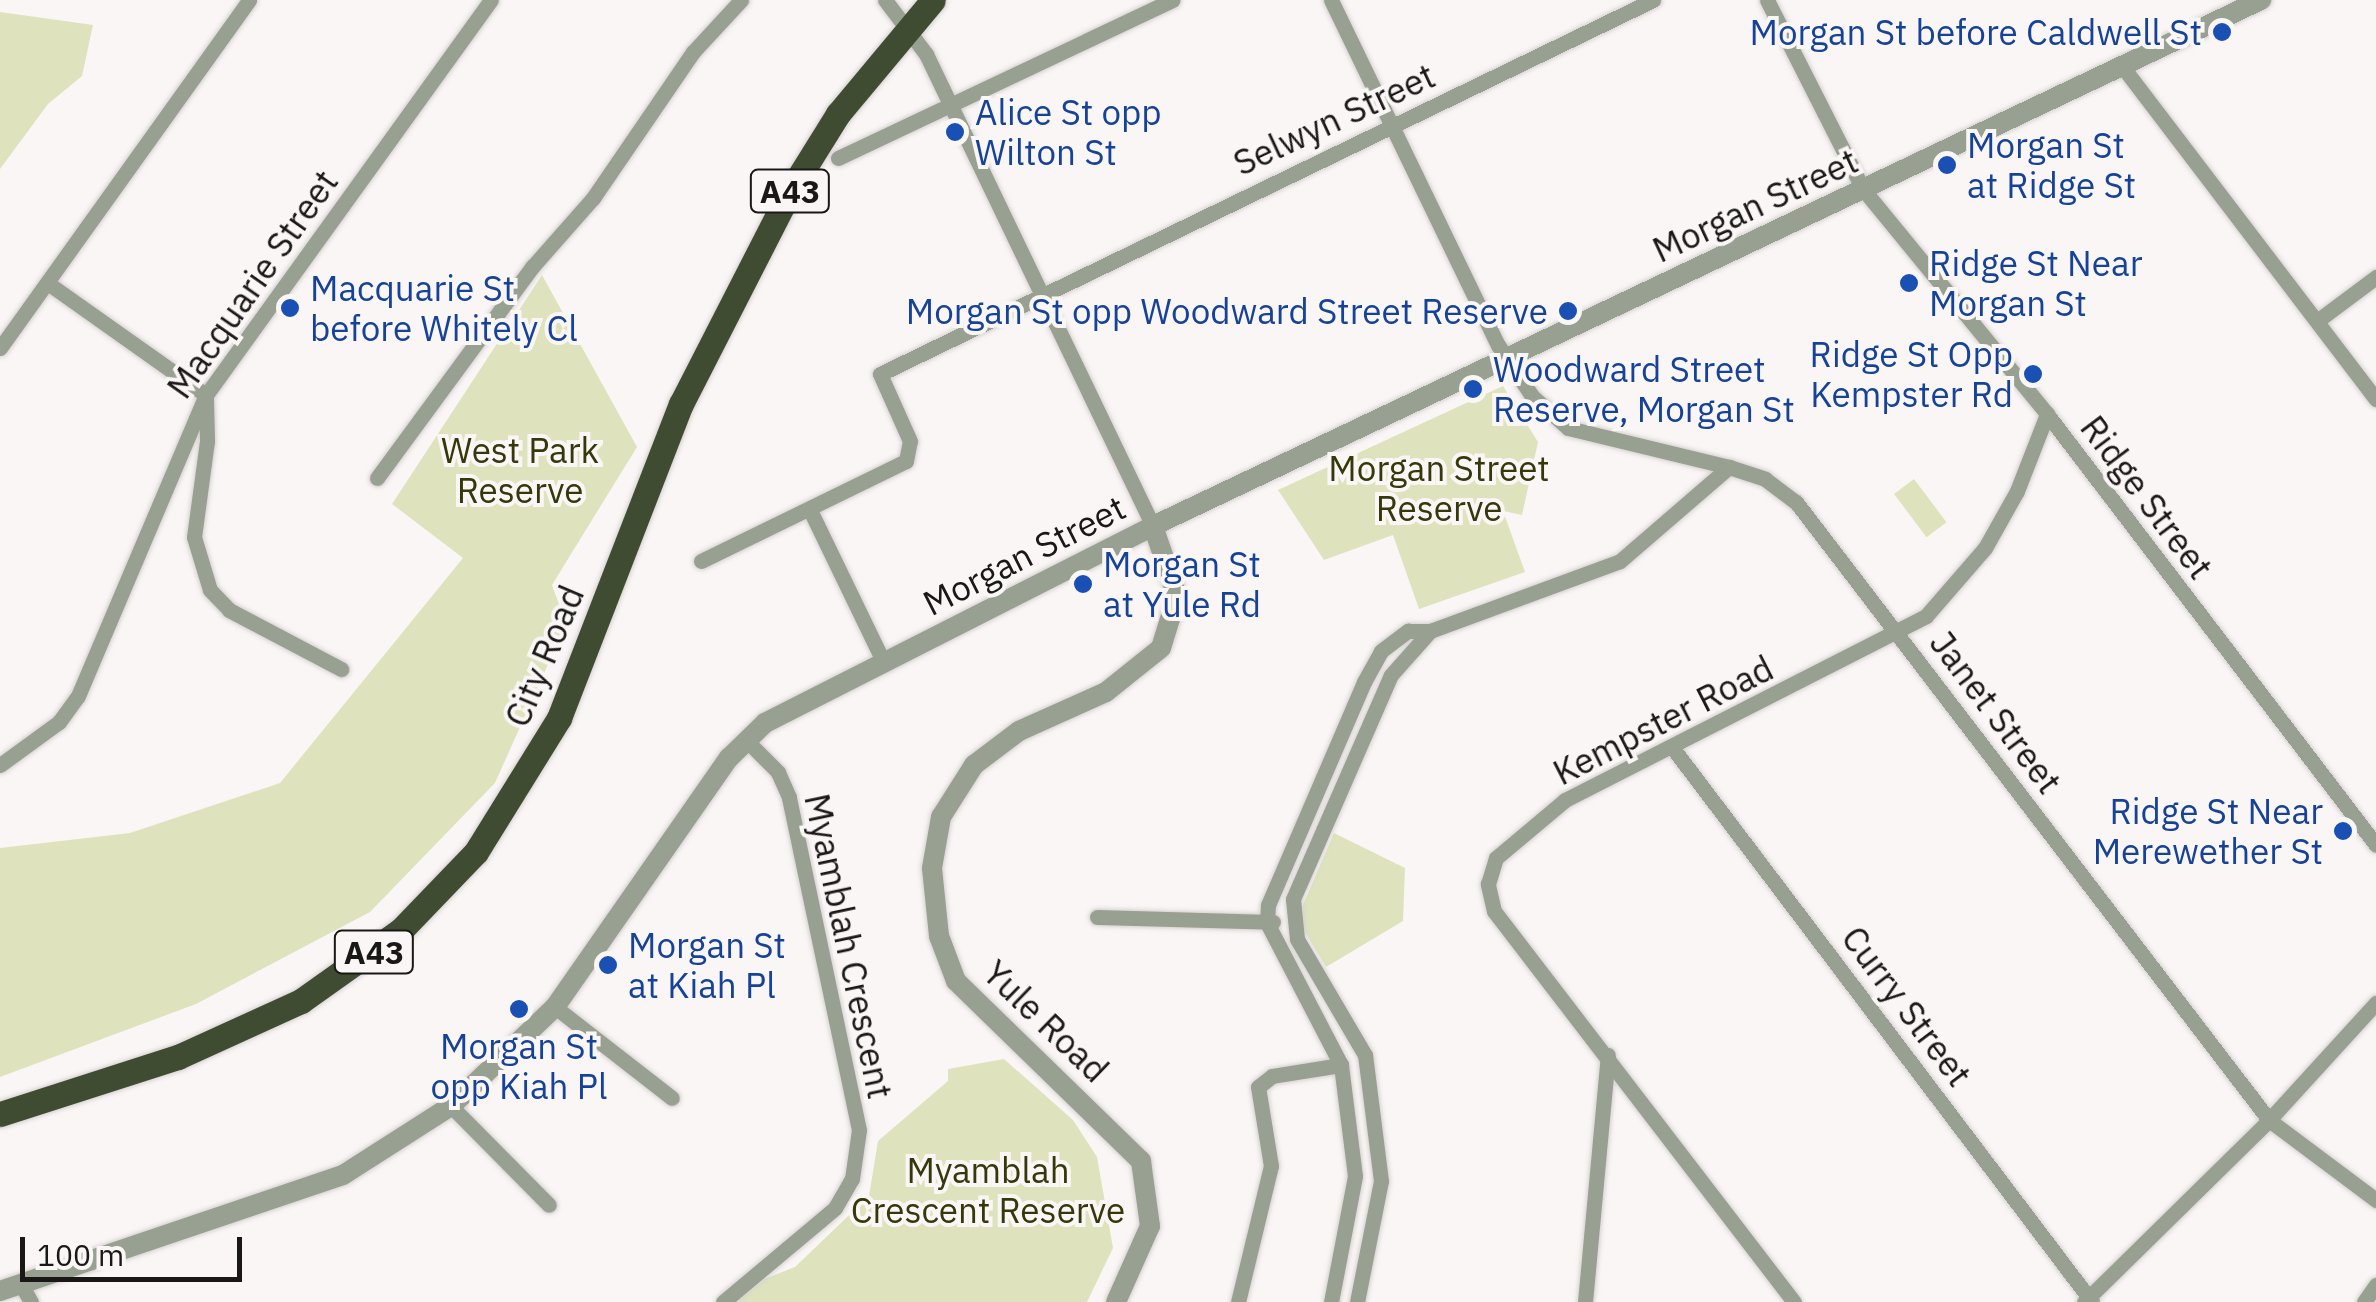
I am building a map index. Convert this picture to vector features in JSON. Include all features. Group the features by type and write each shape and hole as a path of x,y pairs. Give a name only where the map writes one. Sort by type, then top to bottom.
{"highway":[{"name":"City Road","path":"0,1114 178,1058 301,1001 401,930 476,852 559,718 681,404 790,192 838,114 933,0"}],"street":[{"path":"0,348 50,284 250,0"},
{"name":"Macquarie Street","path":"0,764 59,722 78,696 206,395 492,0"},
{"path":"377,478 533,266 593,198 693,52 741,0"},
{"path":"885,0 908,30 951,105 1153,526"},
{"path":"838,158 1173,0"},
{"name":"Janet Street","path":"1331,0 1506,359 1532,396 1568,428 1765,479 1796,502 2269,1120 2376,1200"},
{"name":"Selwyn Street","path":"810,510 906,461 911,452 880,374 1040,292 1654,0"},
{"name":"Ridge Street","path":"1767,0 1863,189 2047,414 2376,845"},
{"name":"Morgan Street","path":"0,1291 26,1293 342,1175 450,1106 555,1007 745,739 765,722 1153,526 2261,0"},
{"path":"2122,66 2376,400"},
{"path":"2317,321 2376,277"},
{"path":"50,284 206,395 208,441 194,537 210,590 229,610 341,669"},
{"name":"Kempster Road","path":"1794,1302 1494,911 1488,884 1496,858 1566,800 1900,635 1926,616 1985,548 2017,491 2047,414"},
{"path":"1331,1302 1355,1176 1341,1065 1267,923 1268,905 1380,651 1408,631 1430,631 1620,561 1728,467"},
{"path":"701,561 810,510 884,663"},
{"name":"Yule Road","path":"1116,1302 1150,1226 1141,1161 956,981 939,936 932,868 941,817 974,765 1019,731 1106,692 1160,648 1177,596 1153,526"},
{"path":"1357,1302 1381,1181 1365,1055 1292,921 1293,900 1391,676 1430,631"},
{"name":"Myamblah Crescent","path":"724,1302 835,1208 852,1179 859,1130 789,797 778,772 745,739"},
{"name":"Curry Street","path":"1672,747 2088,1301"},
{"path":"1097,917 1292,921"},
{"path":"2088,1301 2269,1120 2376,1003"},
{"path":"555,1007 672,1098"},
{"path":"1585,1302 1608,1055"},
{"path":"1238,1302 1270,1166 1258,1087 1272,1076 1341,1065"},
{"path":"450,1106 549,1204"},
{"path":"2364,1302 2376,1285"}],"green space":[{"path":"0,12 93,25 82,76 48,104 0,169"},
{"name":"West Park Reserve","path":"542,275 637,447 552,585 566,624 495,783 370,912 196,1004 0,1077 0,848 130,833 280,783 463,558 392,504"},
{"name":"Morgan Street Reserve","path":"1503,386 1538,442 1522,515 1503,511 1525,572 1419,609 1393,535 1324,560 1278,490"},
{"path":"1914,479 1946,522 1927,537 1894,494"},
{"path":"1334,833 1405,868 1403,921 1326,967 1303,929 1302,907"},
{"name":"Myamblah Crescent Reserve","path":"1004,1059 1073,1120 1097,1157 1113,1248 1087,1302 736,1302 764,1279 795,1267 869,1196 878,1141 948,1081 948,1069"}],"place":[{"name":"Morgan St before Caldwell St","path":"2222,32"},
{"name":"Alice St opp Wilton St","path":"955,132"},
{"name":"Morgan St at Ridge St","path":"1947,165"},
{"name":"Ridge St Near Morgan St","path":"1909,283"},
{"name":"Macquarie St before Whitely Cl","path":"290,308"},
{"name":"Morgan St opp Woodward Street Reserve","path":"1568,311"},
{"name":"Ridge St Opp Kempster Rd","path":"2033,374"},
{"name":"Woodward Street Reserve, Morgan St","path":"1473,389"},
{"name":"Morgan St at Yule Rd","path":"1083,584"},
{"name":"Ridge St Near Merewether St","path":"2343,831"},
{"name":"Morgan St at Kiah Pl","path":"608,965"},
{"name":"Morgan St opp Kiah Pl","path":"519,1009"}]}
